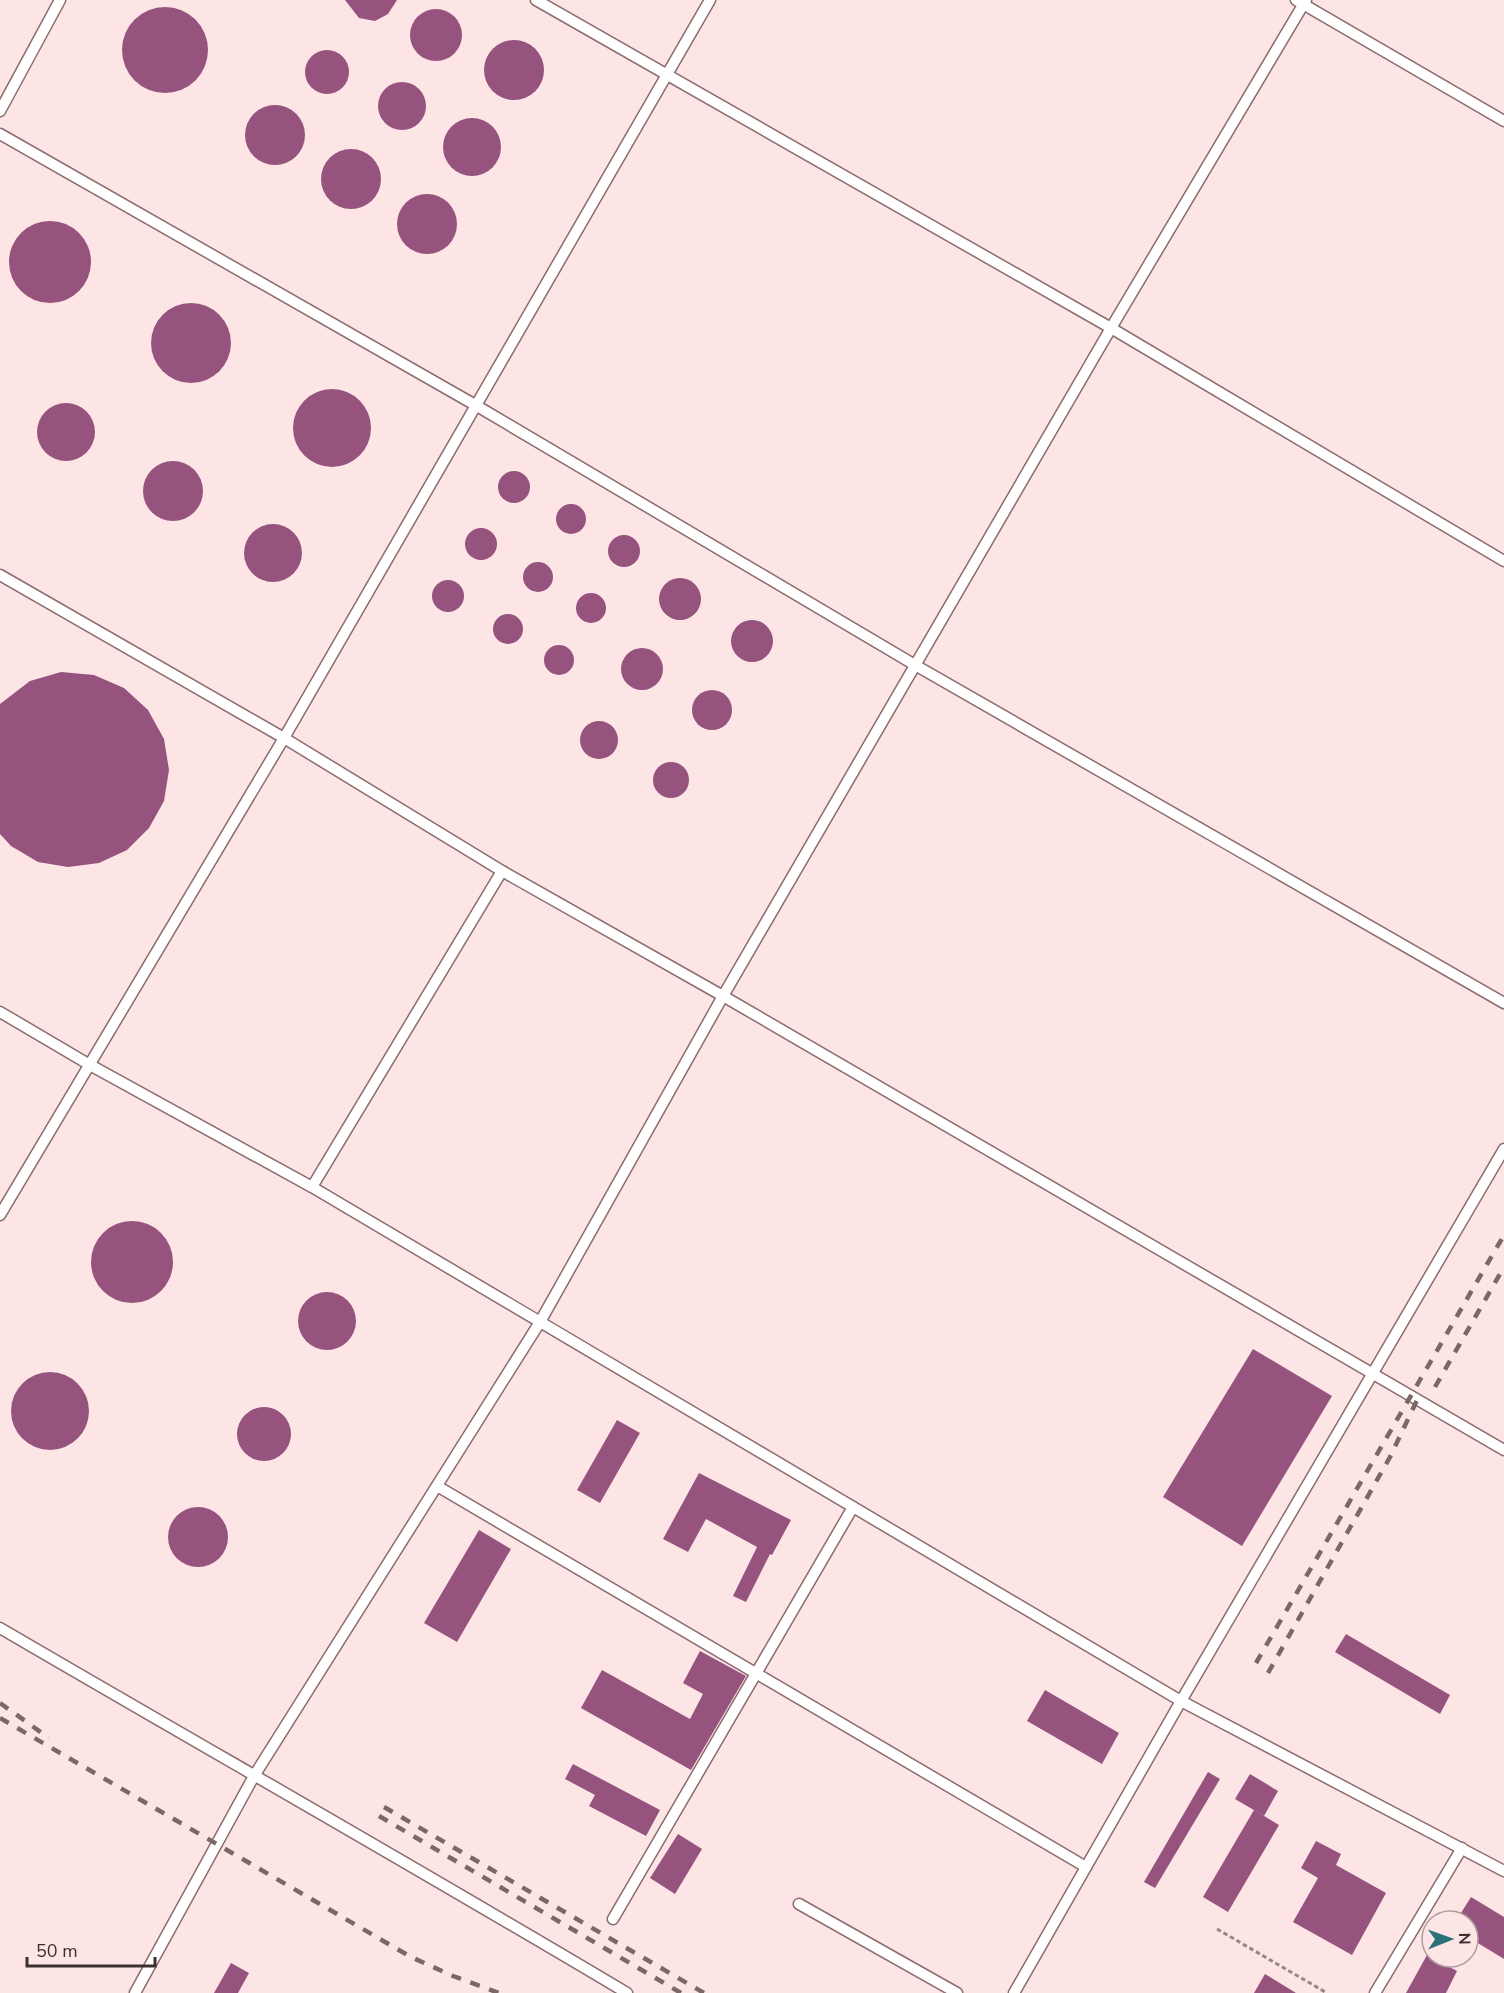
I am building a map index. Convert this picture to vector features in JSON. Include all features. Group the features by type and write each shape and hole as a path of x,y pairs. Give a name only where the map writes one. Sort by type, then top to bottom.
{"lane":[{"path":"0,111 60,0"},
{"path":"537,0 1111,328 1504,561"},
{"path":"0,1215 284,738 710,0"},
{"path":"135,1993 254,1776 540,1322 723,996 1302,2 1504,121"},
{"path":"0,134 477,406 915,665 1504,1002"},
{"path":"0,575 284,738 502,871 723,996 1504,1450"},
{"path":"312,1187 502,871"},
{"path":"0,1012 90,1065 312,1187 1181,1701 1504,1871"},
{"path":"1014,1993 1181,1701 1504,1149"},
{"path":"437,1486 1086,1867"},
{"path":"613,1919 853,1507"},
{"path":"0,1628 254,1776 339,1822 627,1993"},
{"path":"1375,1993 1462,1848"},
{"path":"799,1904 957,1993"}],"path":[{"path":"1217,1929 1327,1993"}],"building":[{"path":"345,0 397,0 388,14 375,21 359,18"},
{"path":"165,7 181,11 195,20 204,34 208,50 204,66 195,80 181,89 165,93 149,89 135,80 126,66 122,50 126,34 135,20 149,11"},
{"path":"436,9 450,13 458,21 462,35 458,49 450,57 436,61 422,57 414,49 410,35 414,21 422,13"},
{"path":"508,40 520,40 531,45 539,53 544,70 542,82 531,95 520,100 508,100 497,95 489,87 484,76 484,64 489,53 497,45"},
{"path":"327,50 342,57 349,72 342,87 327,94 312,87 305,72 312,57"},
{"path":"397,82 407,82 419,89 426,101 426,111 419,123 407,130 397,130 382,119 378,111 378,101 389,86"},
{"path":"275,105 292,110 300,118 305,135 300,152 292,160 275,165 258,160 250,152 245,135 250,118 258,110"},
{"path":"466,118 478,118 493,126 501,141 501,153 493,168 478,176 466,176 451,168 443,153 443,141 451,126"},
{"path":"351,149 368,154 376,162 381,179 376,196 368,204 351,209 334,204 326,196 321,179 326,162 334,154"},
{"path":"427,194 444,199 452,207 457,224 452,241 444,249 427,254 410,249 402,241 397,224 402,207 410,199"},
{"path":"50,221 66,224 79,233 88,246 91,262 88,278 79,291 66,300 50,303 34,300 21,291 12,278 9,262 12,246 21,233 34,224"},
{"path":"191,303 206,306 219,315 228,328 231,343 228,358 219,371 206,380 191,383 176,380 163,371 154,358 151,343 154,328 163,315 176,306"},
{"path":"332,389 347,392 360,400 368,413 371,428 368,443 360,456 347,464 332,467 317,464 304,456 296,443 293,428 296,413 304,400 317,392"},
{"path":"66,403 77,405 90,416 95,432 93,443 82,456 66,461 55,459 42,448 37,432 39,421 50,408"},
{"path":"167,461 179,461 190,466 198,474 203,491 201,503 190,516 179,521 167,521 156,516 148,508 143,497 143,485 148,474 156,466"},
{"path":"514,471 525,476 530,487 525,498 514,503 503,498 498,487 503,476"},
{"path":"571,504 582,508 586,519 582,530 571,534 560,530 556,519 560,508"},
{"path":"267,524 279,524 294,532 302,547 302,559 294,574 279,582 267,582 252,574 244,559 244,547 252,532"},
{"path":"481,528 492,533 497,544 492,555 481,560 470,555 465,544 470,533"},
{"path":"624,535 635,540 640,551 635,562 624,567 613,562 608,551 613,540"},
{"path":"538,562 544,563 552,571 552,583 544,591 538,592 532,591 524,583 523,577 524,571 532,563"},
{"path":"680,578 688,579 695,584 700,591 700,607 695,614 688,619 680,620 672,619 665,614 660,607 659,599 660,591 665,584 672,579"},
{"path":"448,580 459,585 464,596 459,607 448,612 437,607 432,596 437,585"},
{"path":"591,593 602,597 606,608 602,619 591,623 580,619 576,608 580,597"},
{"path":"508,614 514,615 522,623 522,635 514,643 508,644 502,643 494,635 493,629 494,623 502,615"},
{"path":"752,620 760,621 767,626 772,633 772,649 767,656 760,661 752,662 744,661 737,656 732,649 731,641 732,633 737,626 744,621"},
{"path":"559,645 570,649 574,660 570,671 559,675 548,671 544,660 548,649"},
{"path":"642,648 650,649 657,654 662,661 662,677 657,684 650,689 642,690 634,689 627,684 622,677 621,669 622,661 627,654 634,649"},
{"path":"61,672 94,675 124,688 148,710 164,739 169,770 164,801 149,828 127,850 99,863 68,867 38,862 11,846 0,834 0,704 30,681"},
{"path":"712,690 726,696 732,710 726,724 712,730 698,724 692,710 698,696"},
{"path":"599,721 613,726 618,740 613,754 599,759 585,754 580,740 585,726"},
{"path":"671,762 684,767 689,780 684,793 671,798 658,793 653,780 658,767"},
{"path":"132,1221 148,1224 161,1233 170,1246 173,1262 170,1278 161,1291 148,1300 132,1303 116,1300 103,1291 94,1278 91,1262 94,1246 103,1233 116,1224"},
{"path":"327,1292 338,1294 351,1305 356,1321 354,1332 343,1345 327,1350 316,1348 303,1337 298,1321 300,1310 311,1297"},
{"path":"1253,1349 1332,1396 1242,1546 1163,1497"},
{"path":"42,1372 58,1372 72,1378 83,1389 89,1403 89,1419 83,1433 72,1444 58,1450 42,1450 28,1444 17,1433 11,1419 11,1403 17,1389 28,1378"},
{"path":"264,1407 283,1415 291,1434 283,1453 264,1461 245,1453 237,1434 245,1415"},
{"path":"617,1420 640,1433 600,1503 577,1490"},
{"path":"699,1473 791,1520 772,1555 770,1554 746,1602 733,1596 757,1547 706,1519 688,1552 663,1539"},
{"path":"198,1507 219,1516 228,1537 219,1558 198,1567 177,1558 168,1537 177,1516"},
{"path":"479,1530 511,1549 457,1642 424,1623"},
{"path":"1346,1634 1450,1695 1440,1714 1335,1652"},
{"path":"700,1651 746,1676 691,1770 581,1708 602,1670 690,1719 703,1694 683,1683"},
{"path":"1045,1690 1119,1733 1102,1764 1027,1721"},
{"path":"573,1764 660,1810 646,1836 589,1806 595,1795 565,1779"},
{"path":"1208,1772 1220,1779 1155,1888 1144,1882"},
{"path":"1250,1774 1278,1791 1264,1816 1235,1799"},
{"path":"1254,1810 1279,1825 1228,1912 1203,1897"},
{"path":"678,1834 702,1849 675,1894 650,1878"},
{"path":"1316,1841 1341,1854 1336,1865 1386,1893 1352,1955 1293,1922 1318,1878 1301,1868"},
{"path":"1471,1897 1504,1917 1504,1959 1480,1944 1480,1909 1464,1909"},
{"path":"231,1963 249,1973 238,1993 214,1993"},
{"path":"1420,1968 1457,1971 1446,1993 1406,1993"},
{"path":"1265,1974 1296,1993 1254,1993"}],"railway":[{"path":"1256,1663 1504,1235"},
{"path":"1435,1387 1504,1267"},
{"path":"1268,1673 1390,1457 1419,1396"},
{"path":"0,1703 49,1738"},
{"path":"0,1718 411,1957 499,1993"},
{"path":"384,1807 704,1993"},
{"path":"379,1816 681,1993"}]}
